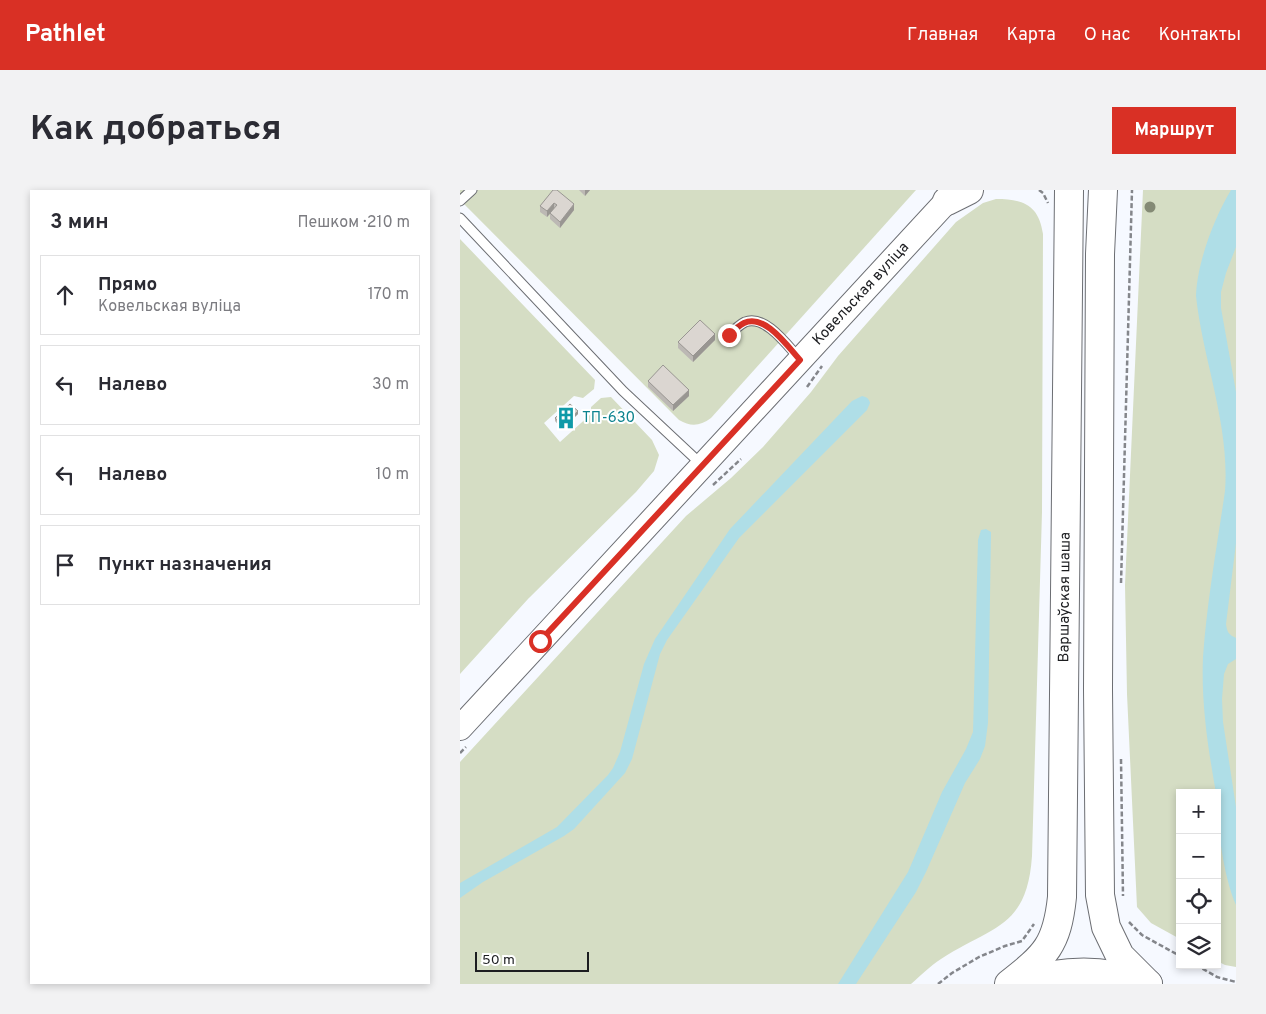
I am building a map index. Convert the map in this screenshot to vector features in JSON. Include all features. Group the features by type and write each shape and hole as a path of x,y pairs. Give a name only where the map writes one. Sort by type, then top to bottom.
{"highway":[{"path":"1103,190 1100,254 1098,679 1100,894 1106,927 1120,956 1149,984"},
{"name":"Варшаўская шаша","path":"1009,984 1039,960 1052,941 1059,921 1062,897 1065,195"},
{"path":"1015,984 1041,976 1077,972 1113,975 1149,984"}],"main road":[{"name":"Ковельская вуліца","path":"460,728 702,465 958,194"}],"lane":[{"path":"460,201 472,190"},
{"path":"460,218 623,392 702,465"},
{"path":"729,335 746,322 757,321 770,327 800,360"}],"path":[{"path":"1121,588 1132,190"},
{"path":"1122,758 1123,902"},
{"path":"938,984 978,957 1022,941 1034,925 1036,918"},
{"path":"1128,921 1142,935 1176,954"},
{"path":"1203,969 1218,977 1236,982"}],"green space":[{"path":"460,190 916,190 711,418 695,425 679,420 460,200"},
{"path":"1143,190 1236,190 1236,967 1221,963 1221,789 1176,789 1176,937 1151,923 1137,907 1127,694 1125,585"},
{"path":"996,199 1014,200 1028,206 1038,216 1043,234 1042,512 1032,856 1029,880 1023,898 1014,912 991,931 937,962 911,984 460,984 460,762 686,516 731,478 763,447 811,392 838,356 956,222 983,203"},
{"path":"460,239 595,380 594,389 583,398 574,396 544,423 560,442 591,414 591,407 601,398 611,397 652,440 659,455 654,471 636,492 528,599 460,674"}],"water":[{"path":"1231,190 1236,190 1236,247 1221,292 1221,308 1236,392 1236,543 1226,624 1229,633 1236,638 1236,659 1228,664 1224,674 1222,699 1223,722 1236,807 1236,905 1231,893 1222,850 1221,789 1215,789 1204,708 1203,657 1212,574 1225,491 1225,466 1220,417 1199,320 1196,296 1203,255 1218,214"},
{"path":"862,396 870,401 867,410 739,538 667,640 660,654 632,759 625,773 574,829 483,882 460,898 460,883 557,827 608,775 620,752 644,664 655,639 730,529 852,401"},
{"path":"986,529 991,532 991,535 988,723 985,746 980,759 965,783 916,892 856,984 838,984 908,872 942,792 966,749 973,732 978,540 981,530"}],"building":[{"path":"553,190 557,190 574,204 560,222 550,213 557,205 554,203 547,211 540,206"},
{"path":"700,320 715,334 693,356 678,342"},
{"path":"663,365 689,390 673,405 648,381"},
{"name":"ТП-630","path":"570,404 578,411 562,426 555,418"}],"place":[{"name":"ТП-630","path":"566,418"}],"route":[{"path":"540,641 800,360 770,327 757,321 746,322 729,335"}]}
